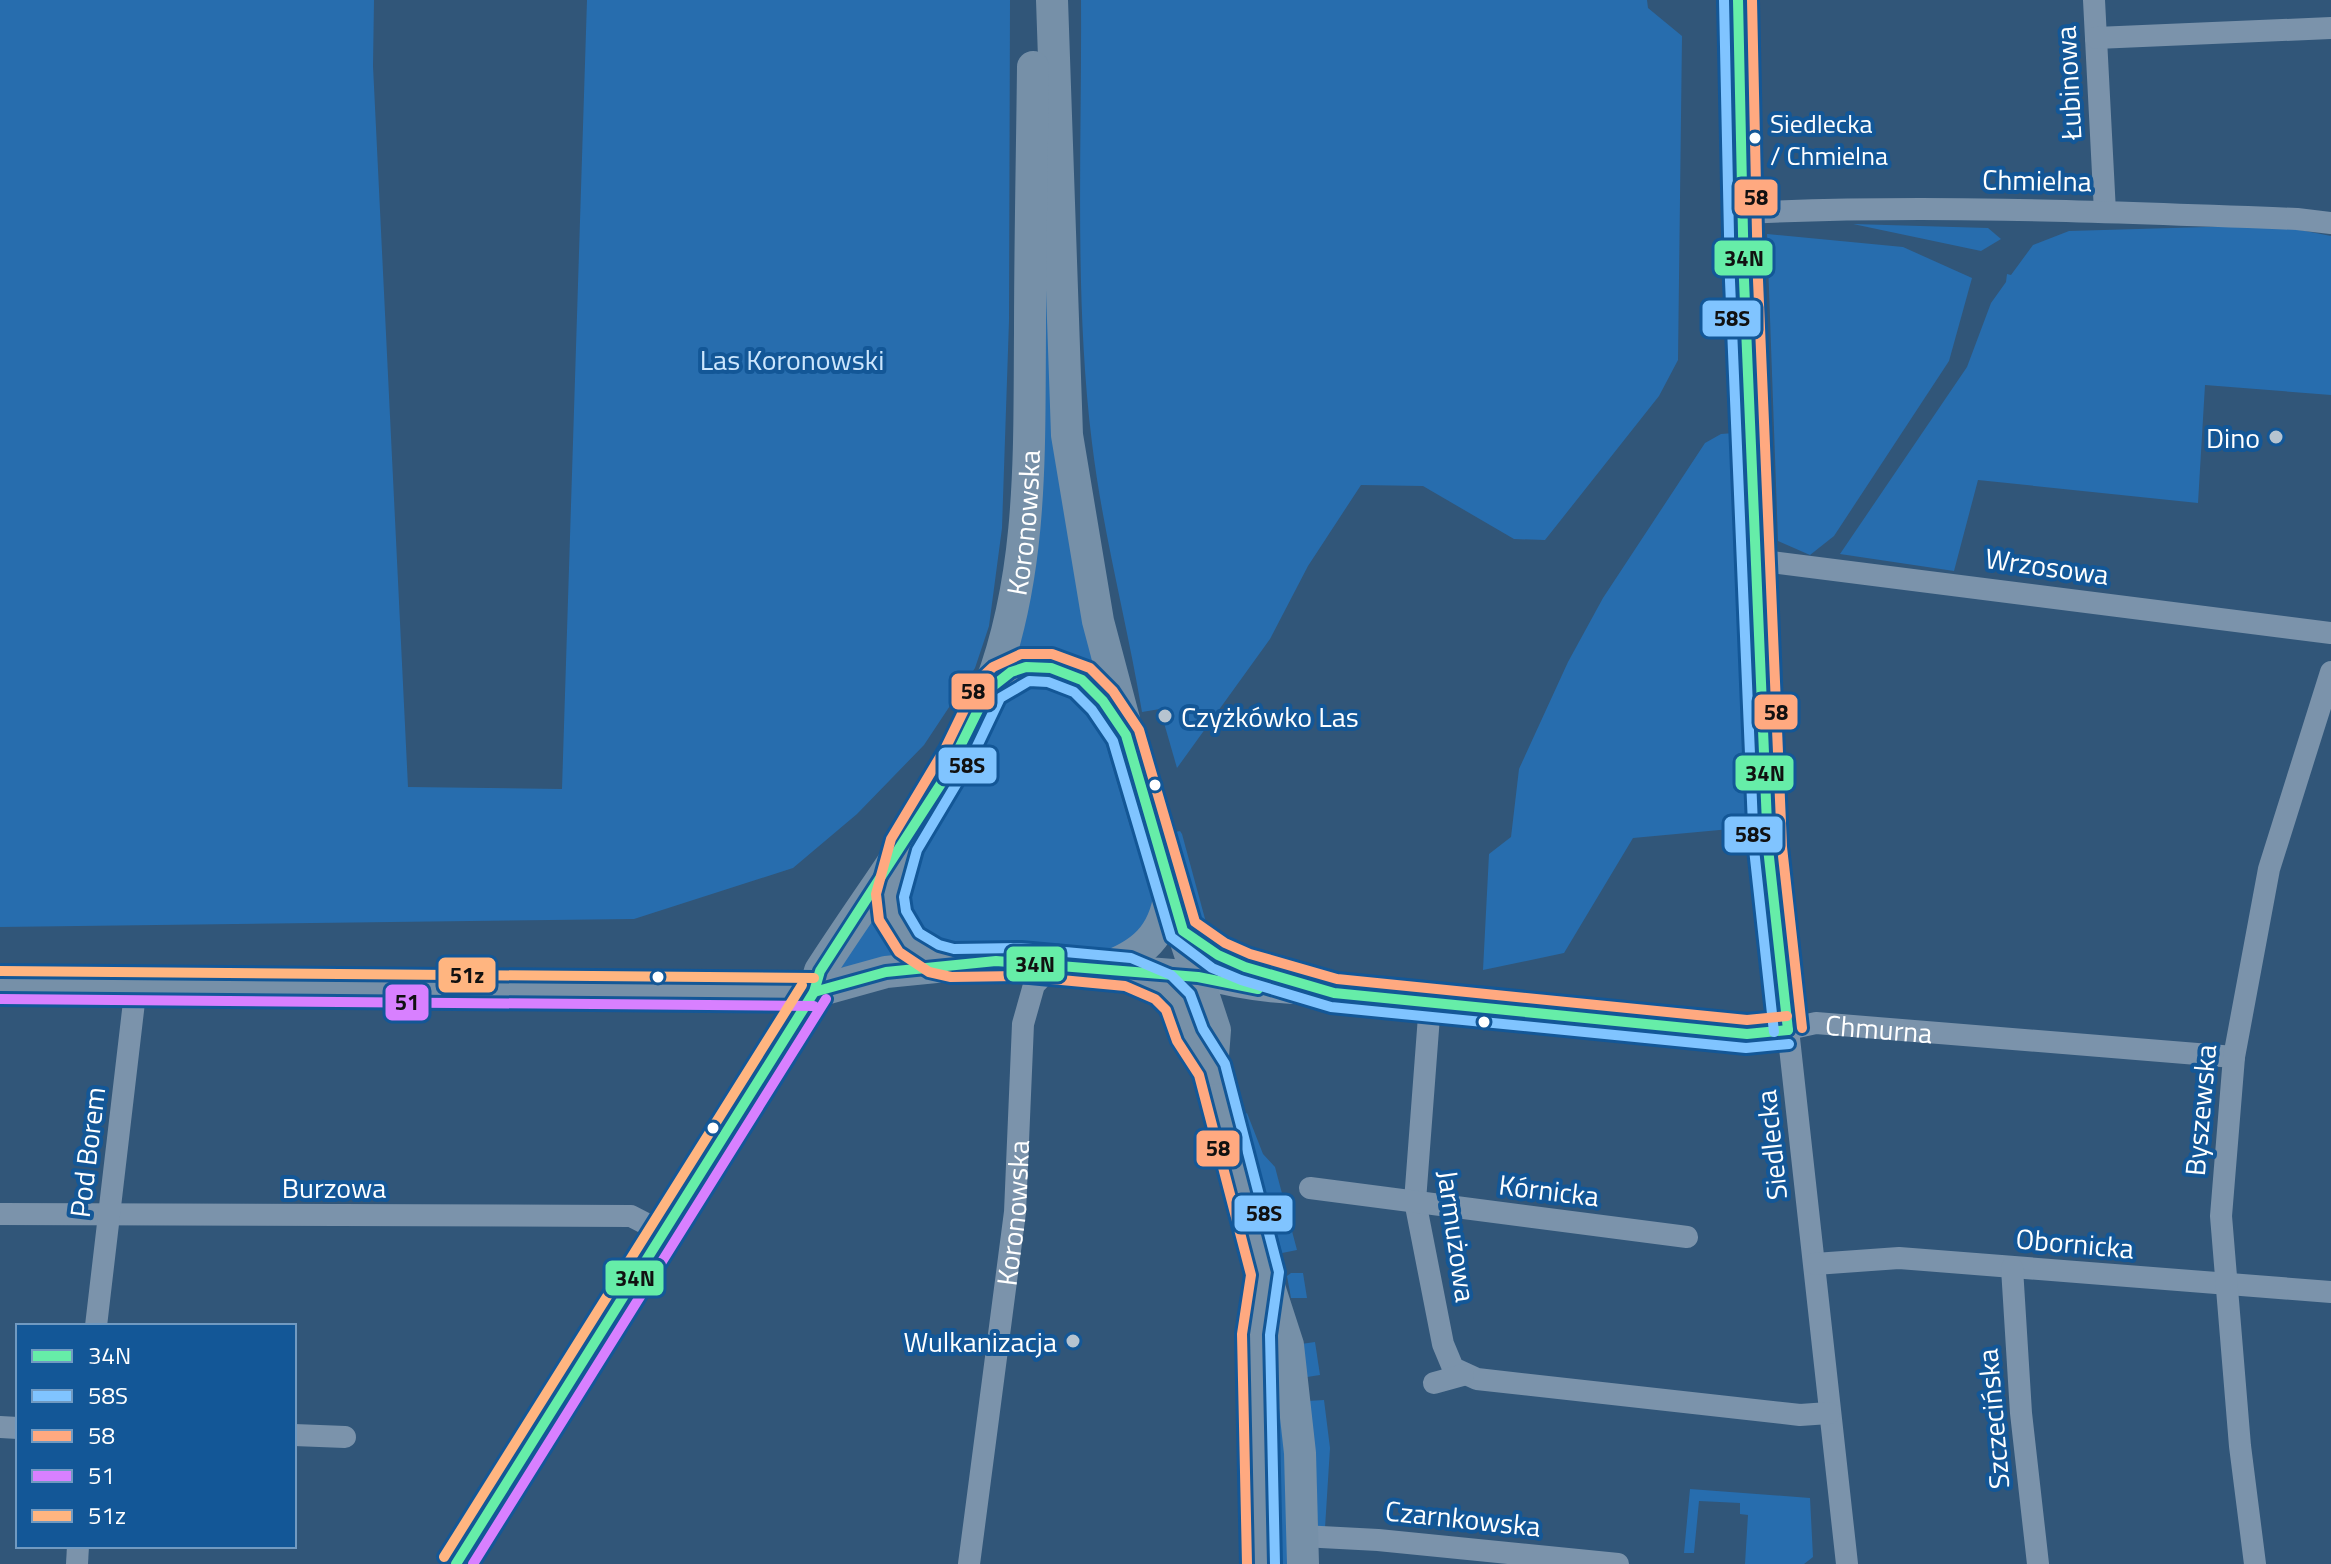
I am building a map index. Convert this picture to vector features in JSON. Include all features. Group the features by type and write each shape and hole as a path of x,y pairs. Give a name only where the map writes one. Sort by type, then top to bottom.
{"main road":[{"name":"Koronowska","path":"814,992 820,971 904,844 958,754 988,690 1010,622 1027,513 1034,0"},
{"name":"Koronowska","path":"1052,0 1067,435 1098,621 1126,735 1170,893 1215,1030 1212,1069"},
{"path":"988,690 1000,679 1026,667 1066,672 1093,691 1126,735"},
{"path":"904,844 890,896 892,916 904,937 920,952 952,963"},
{"path":"1113,971 1154,940 1167,913 1170,893"},
{"path":"0,985 814,992 886,972 952,963"},
{"name":"Chmurna","path":"952,963 1053,965 1198,977"},
{"path":"1113,971 1150,980 1172,995 1184,1014 1190,1035 1212,1069 1265,1274 1288,1345 1300,1453 1303,1550"},
{"path":"1261,1564 1256,1334 1265,1274"}],"street":[{"name":"Siedlecka","path":"1738,0 1742,213 1768,848 1847,1564"},
{"name":"Łubinowa","path":"2094,0 2105,212"},
{"path":"2096,38 2331,28"},
{"name":"Chmielna","path":"1742,213 1862,207 2105,212 2331,223"},
{"name":"Wrzosowa","path":"1756,560 2331,633"},
{"name":"Byszewska","path":"2255,1564 2240,1446 2221,1216 2234,1057 2269,869 2331,672"},
{"name":"Chmurna","path":"1183,931 1218,955 1245,967 1334,993"},
{"name":"Koronowska","path":"969,1564 1015,1212 1021,1036 1034,985 1053,965"},
{"name":"Chmurna","path":"1198,977 1241,988 1303,994 1334,993 1747,1034 1788,1030 1816,1023 2234,1057"},
{"name":"Pod Borem","path":"96,1324 136,985"},
{"path":"456,1564 814,992"},
{"name":"Jarmużowa","path":"1430,1003 1415,1201 1443,1344 1453,1368 1463,1375"},
{"name":"Kórnicka","path":"1310,1188 1687,1237"},
{"name":"Burzowa","path":"0,1214 631,1216 664,1233"},
{"name":"Obornicka","path":"1815,1264 1899,1258 2331,1292"},
{"name":"Szczecińska","path":"2012,1268 2021,1413 2038,1564"},
{"path":"1434,1383 1463,1375 1800,1415 1829,1413"},
{"path":"296,1435 345,1437"},
{"name":"Czarnkowska","path":"1303,1550 1378,1540 1618,1564"}],"green space":[{"name":"Las Koronowski","path":"0,0 374,0 373,66 408,787 562,789 587,0 1010,0 1009,321 1002,528 989,626 975,668 924,745 857,814 793,868 634,919 0,927"},
{"path":"1081,0 1647,0 1648,8 1682,36 1678,360 1659,396 1545,540 1514,539 1423,486 1361,485 1308,566 1270,639 1177,768 1160,709 1142,712 1102,511 1092,443 1081,277"},
{"path":"1853,224 1988,228 2001,239 1981,251"},
{"path":"2275,225 2331,236 2331,395 2205,385 2198,503 1978,480 1954,571 1840,554 1967,367 1991,303 2006,282 2007,274 2011,275 2033,245 2069,231"},
{"path":"1767,234 1903,247 1972,278 1949,361 1834,536 1810,555 1778,541"},
{"path":"1040,236 1099,675 1011,663"},
{"path":"1734,433 1752,827 1633,838 1564,953 1483,970 1489,854 1511,837 1519,769 1568,662 1603,598 1705,443 1721,434"},
{"path":"1062,680 1098,717 1130,826 1153,878 1157,908 1118,955 958,954 918,940 898,884 1010,685"},
{"path":"1180,831 1211,941 1192,917 1175,832"},
{"path":"874,905 904,953 896,960 832,969"},
{"path":"1247,1113 1263,1154 1275,1167 1297,1250 1282,1253 1244,1115"},
{"path":"1303,1273 1307,1298 1291,1298 1287,1276"},
{"path":"1269,1318 1284,1408 1292,1564 1274,1564"},
{"path":"1315,1342 1320,1375 1307,1377 1301,1344"},
{"path":"1324,1400 1330,1448 1325,1528 1318,1526 1307,1401"},
{"path":"1690,1489 1810,1498 1813,1557 1804,1564 1745,1564 1748,1515 1740,1514 1740,1503 1699,1501 1694,1553 1684,1553"}],"transit line":[{"name":"58S","path":"1724,0 1730,281 1754,849 1774,1032"},
{"name":"34N","path":"1738,0 1744,280 1768,848 1788,1030"},
{"name":"58","path":"1752,0 1758,280 1782,847 1802,1028"},
{"name":"58","path":"1247,1564 1242,1334 1251,1275 1199,1075 1177,1041 1166,1010 1155,999 1125,986 1019,976 951,977 929,972 899,952 879,920 876,894 891,839 946,747 978,681 993,667 1021,654 1052,654 1090,668 1113,691 1139,730 1195,922 1225,943 1250,954 1337,979 1747,1020 1787,1016"},
{"name":"34N","path":"456,1564 814,992 820,971 944,779 988,690 1011,672 1026,667 1051,668 1082,680 1103,701 1126,735 1183,931 1218,955 1245,967 1334,993 1747,1034 1788,1030"},
{"name":"58S","path":"1275,1564 1270,1335 1279,1272 1225,1064 1203,1029 1190,994 1171,975 1131,958 1021,948 954,949 939,945 919,933 906,911 904,897 917,850 970,761 1000,698 1029,681 1048,682 1074,692 1092,710 1113,741 1171,937 1212,968 1331,1007 1746,1048 1789,1044"},
{"name":"34N","path":"814,992 886,972 996,961 1198,977 1258,989"},
{"name":"51z","path":"0,971 814,978"},
{"name":"51z","path":"444,1557 802,985"},
{"name":"51","path":"0,999 814,1006"},
{"name":"51","path":"473,1564 826,999"}],"place":[{"name":"Siedlecka / Chmielna","path":"1755,138"},
{"name":"Dino","path":"2276,437"},
{"name":"Czyżkówko Las","path":"1165,716"},
{"name":"Wulkanizacja","path":"1073,1341"}]}
